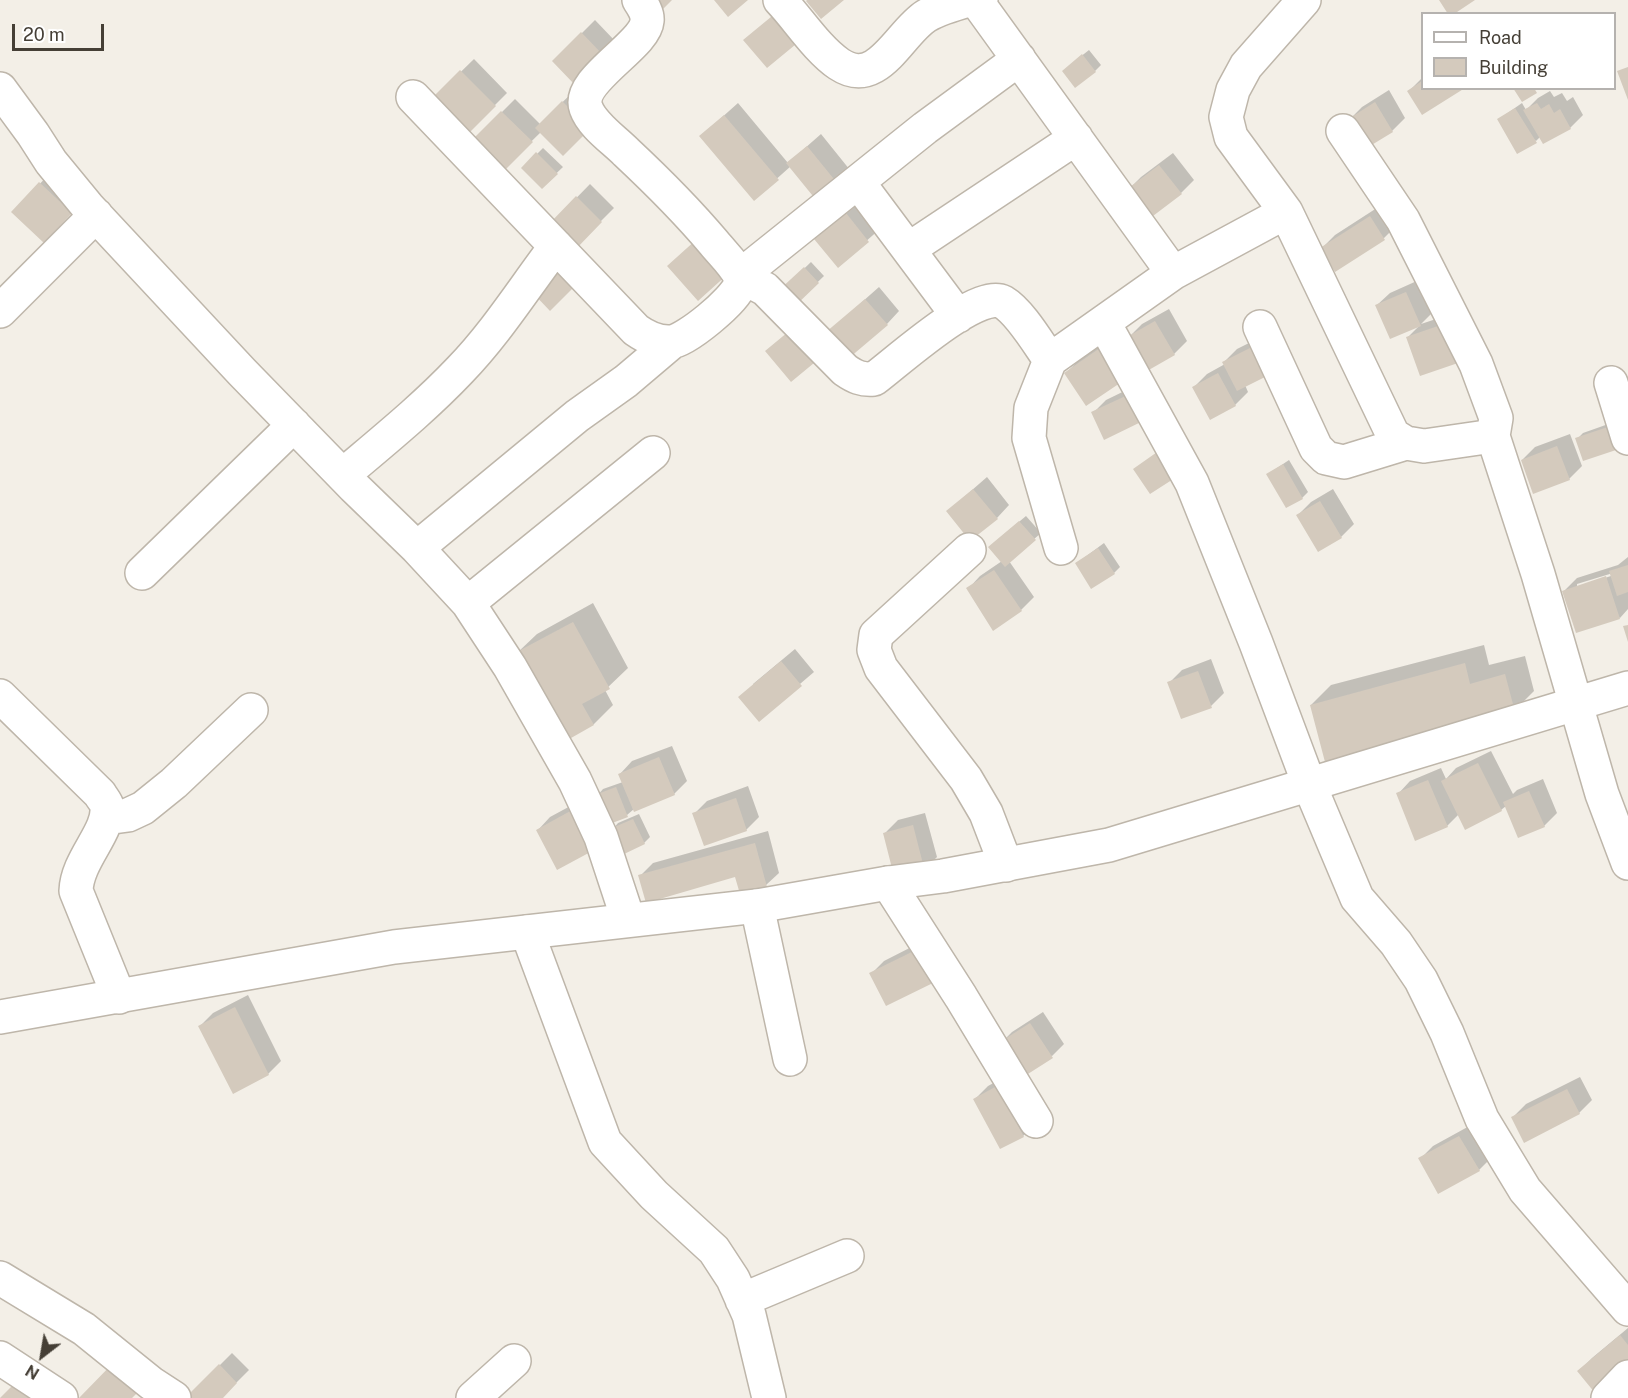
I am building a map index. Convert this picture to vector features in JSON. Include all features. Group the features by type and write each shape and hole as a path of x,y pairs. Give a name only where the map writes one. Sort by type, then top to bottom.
{"street":[{"path":"639,0 647,21 642,33 596,80 588,92 585,105 590,116 683,206 740,276 765,290 845,370 864,380 874,379 958,316 987,300 995,299 1013,310 1050,360"},
{"path":"780,0 839,64 855,70 873,69 925,16 949,5 975,1 1173,273"},
{"path":"1304,0 1246,66 1233,90 1226,117 1231,137 1286,212 1393,435 1406,443 1424,446 1493,436"},
{"path":"740,276 925,128 1019,59"},
{"path":"1,92 51,162 96,215 294,425 417,548 468,603 510,667 575,781 601,837 628,919"},
{"path":"413,97 636,330 656,341 672,342"},
{"path":"1343,131 1403,220 1476,364 1496,418 1493,436 1538,574 1602,794 1628,863"},
{"path":"909,249 1076,138"},
{"path":"858,182 958,316"},
{"path":"1061,548 1029,438 1030,408 1050,360 1173,273 1286,212"},
{"path":"0,311 96,215"},
{"path":"343,475 428,402 461,369 556,246"},
{"path":"417,548 577,416 626,381 672,342 686,336 729,302 740,285 740,276"},
{"path":"1104,322 1192,483 1309,784 1357,898 1396,943 1421,980 1447,1033 1482,1119 1525,1190 1628,1309"},
{"path":"1260,327 1316,448 1326,458 1344,462 1406,443"},
{"path":"1611,383 1628,438"},
{"path":"142,573 294,425"},
{"path":"468,603 653,453"},
{"path":"969,550 876,635 874,650 881,668 966,779 986,813 1006,864"},
{"path":"0,1017 394,947 757,906 888,883 943,876 1109,845 1628,688"},
{"path":"0,696 100,794 107,804 106,818 76,879 76,891 119,997"},
{"path":"106,818 128,815 143,808 174,783 251,710"},
{"path":"888,883 1036,1121"},
{"path":"757,906 790,1059"},
{"path":"527,932 605,1142 654,1195 714,1250 733,1279 749,1315 769,1398"},
{"path":"742,1300 847,1256"},
{"path":"0,1278 84,1329 151,1383 174,1398"},
{"path":"0,1358 61,1398"},
{"path":"473,1398 514,1361"},
{"path":"1608,1398 1628,1377"}],"building":[{"path":"652,0 672,0 662,10"},
{"path":"714,0 748,0 728,17"},
{"path":"807,0 844,0 821,19"},
{"path":"1439,0 1475,0 1457,12 1447,12"},
{"path":"777,12 801,40 767,68 743,40"},
{"path":"581,32 604,56 575,85 552,61"},
{"path":"1082,54 1096,72 1075,88 1062,71"},
{"path":"1628,67 1628,100 1617,71"},
{"path":"460,70 496,106 465,137 429,101"},
{"path":"1421,82 1421,90 1462,90 1422,115 1407,91"},
{"path":"1514,90 1535,90 1537,93 1522,102"},
{"path":"562,101 590,129 563,156 535,128"},
{"path":"1375,102 1393,132 1365,149 1347,120"},
{"path":"1537,103 1541,109 1549,104 1554,113 1560,109 1571,129 1543,144 1523,110"},
{"path":"1515,108 1537,143 1517,154 1497,119"},
{"path":"501,111 533,142 501,174 470,142"},
{"path":"724,115 779,180 754,201 699,136"},
{"path":"807,146 842,189 821,206 786,163"},
{"path":"536,152 558,174 542,189 521,168"},
{"path":"1159,165 1182,194 1149,219 1126,190"},
{"path":"39,182 72,213 44,243 11,212"},
{"path":"576,196 602,222 575,250 549,224"},
{"path":"846,213 869,242 838,268 814,239"},
{"path":"1370,216 1385,240 1335,272 1320,248"},
{"path":"697,239 729,273 698,301 667,266"},
{"path":"562,262 580,281 550,311 532,292"},
{"path":"804,267 819,283 794,307 778,291"},
{"path":"1406,292 1421,326 1390,339 1375,305"},
{"path":"865,299 888,325 849,358 826,332"},
{"path":"1155,321 1175,355 1147,371 1127,337"},
{"path":"1444,324 1458,363 1420,376 1406,337"},
{"path":"788,332 814,363 791,382 765,351"},
{"path":"1258,344 1273,373 1237,391 1222,362"},
{"path":"1100,348 1123,381 1086,406 1064,373"},
{"path":"1218,373 1236,406 1210,420 1192,387"},
{"path":"1130,394 1143,421 1104,440 1091,412"},
{"path":"1608,427 1616,450 1583,461 1575,438"},
{"path":"1557,446 1570,480 1533,494 1521,460"},
{"path":"1160,450 1178,476 1150,494 1133,469"},
{"path":"1283,464 1303,499 1286,508 1266,474"},
{"path":"973,489 998,519 970,541 946,511"},
{"path":"1320,501 1342,538 1318,552 1296,515"},
{"path":"1019,521 1036,540 1005,567 988,547"},
{"path":"1098,548 1115,574 1091,589 1075,563"},
{"path":"1628,565 1628,592 1617,596 1609,571"},
{"path":"994,570 1022,611 993,631 966,588"},
{"path":"1606,576 1620,619 1576,633 1562,591"},
{"path":"573,622 610,689 582,704 594,725 564,742 515,653"},
{"path":"1628,625 1628,642 1623,626"},
{"path":"781,661 802,686 759,722 738,697"},
{"path":"1465,663 1470,684 1505,674 1515,712 1325,762 1310,705"},
{"path":"1198,671 1212,708 1181,719 1167,682"},
{"path":"659,757 675,795 634,812 618,774"},
{"path":"1478,763 1502,811 1465,830 1441,781"},
{"path":"1428,780 1448,827 1415,841 1396,793"},
{"path":"616,787 628,817 607,825 595,795"},
{"path":"1529,791 1545,827 1518,838 1503,802"},
{"path":"736,798 747,831 704,846 692,813"},
{"path":"574,809 596,849 557,870 536,830"},
{"path":"633,819 645,844 622,855 610,829"},
{"path":"913,825 925,872 895,880 883,833"},
{"path":"755,843 767,887 740,894 735,877 646,903 638,875"},
{"path":"918,949 935,982 886,1006 869,973"},
{"path":"235,1007 269,1075 233,1094 198,1026"},
{"path":"1030,1023 1053,1058 1020,1079 997,1044"},
{"path":"997,1086 1024,1137 1000,1149 973,1099"},
{"path":"1567,1089 1580,1114 1524,1143 1511,1117"},
{"path":"1459,1136 1480,1171 1438,1194 1418,1158"},
{"path":"1620,1335 1628,1345 1628,1366 1595,1393 1577,1371"},
{"path":"116,1360 143,1387 132,1398 79,1398"},
{"path":"219,1364 237,1383 223,1398 192,1398 189,1394"},
{"path":"19,1379 38,1398 0,1398"}]}
